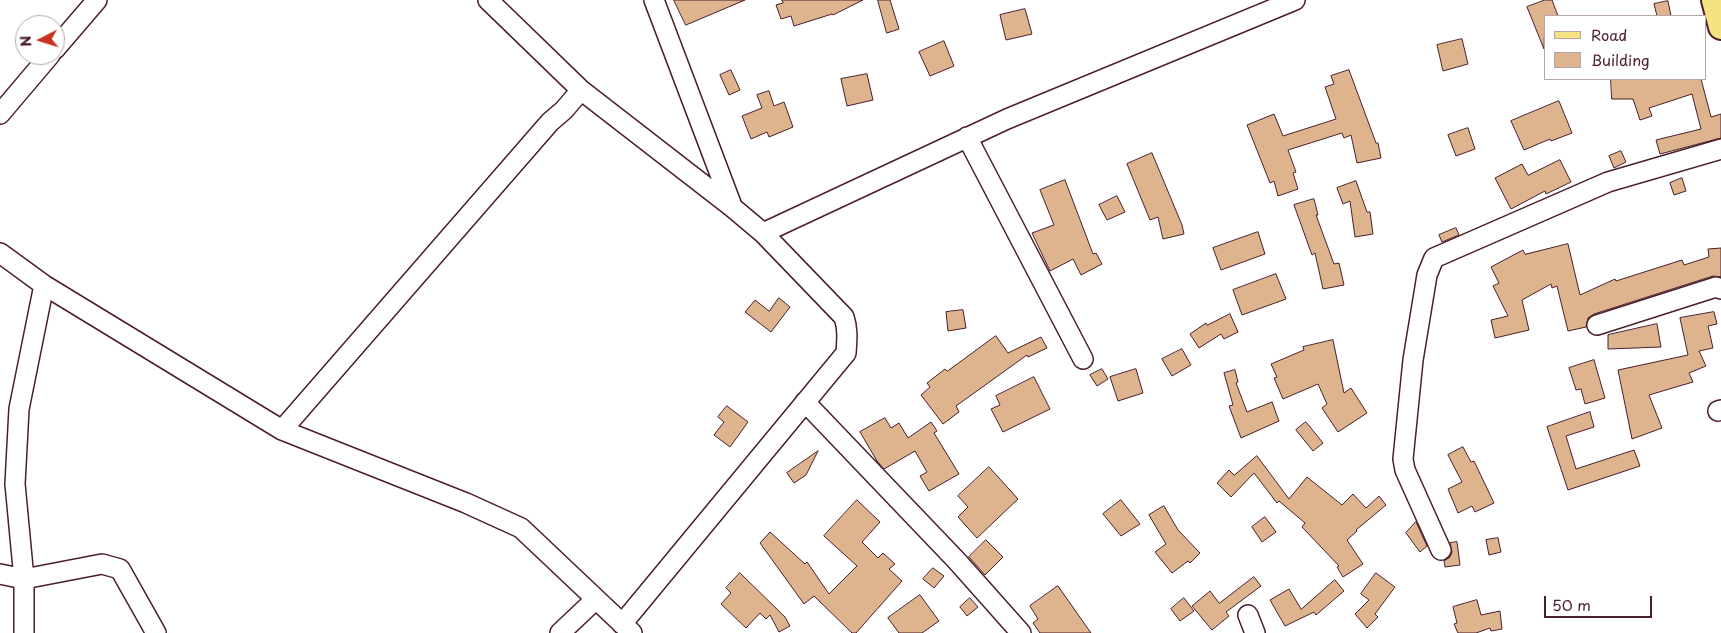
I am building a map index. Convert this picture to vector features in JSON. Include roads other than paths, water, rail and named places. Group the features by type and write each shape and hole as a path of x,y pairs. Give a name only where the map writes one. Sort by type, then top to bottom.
{"main road":[{"path":"1714,0 1721,27"}],"street":[{"path":"65,38 98,0"},
{"path":"0,253 44,285 282,430 466,503 521,528 627,628 805,402 846,353 847,326 844,317 837,309 762,233 732,207 581,90 488,0"},
{"path":"654,0 732,207"},
{"path":"762,233 1007,119 1295,0"},
{"path":"0,114 42,65"},
{"path":"282,430 550,122 564,110 581,90"},
{"path":"967,137 1083,359"},
{"path":"1441,550 1405,470 1403,459 1413,360 1427,275 1434,258 1608,182 1721,149"},
{"path":"24,633 24,579 15,484 19,410 44,285"},
{"path":"1597,325 1716,287 1721,289"},
{"path":"805,402 957,561 1020,633"},
{"path":"0,574 24,579 102,564 120,569 156,633"},
{"path":"560,633 596,599"},
{"path":"1248,616 1255,633"}]}
